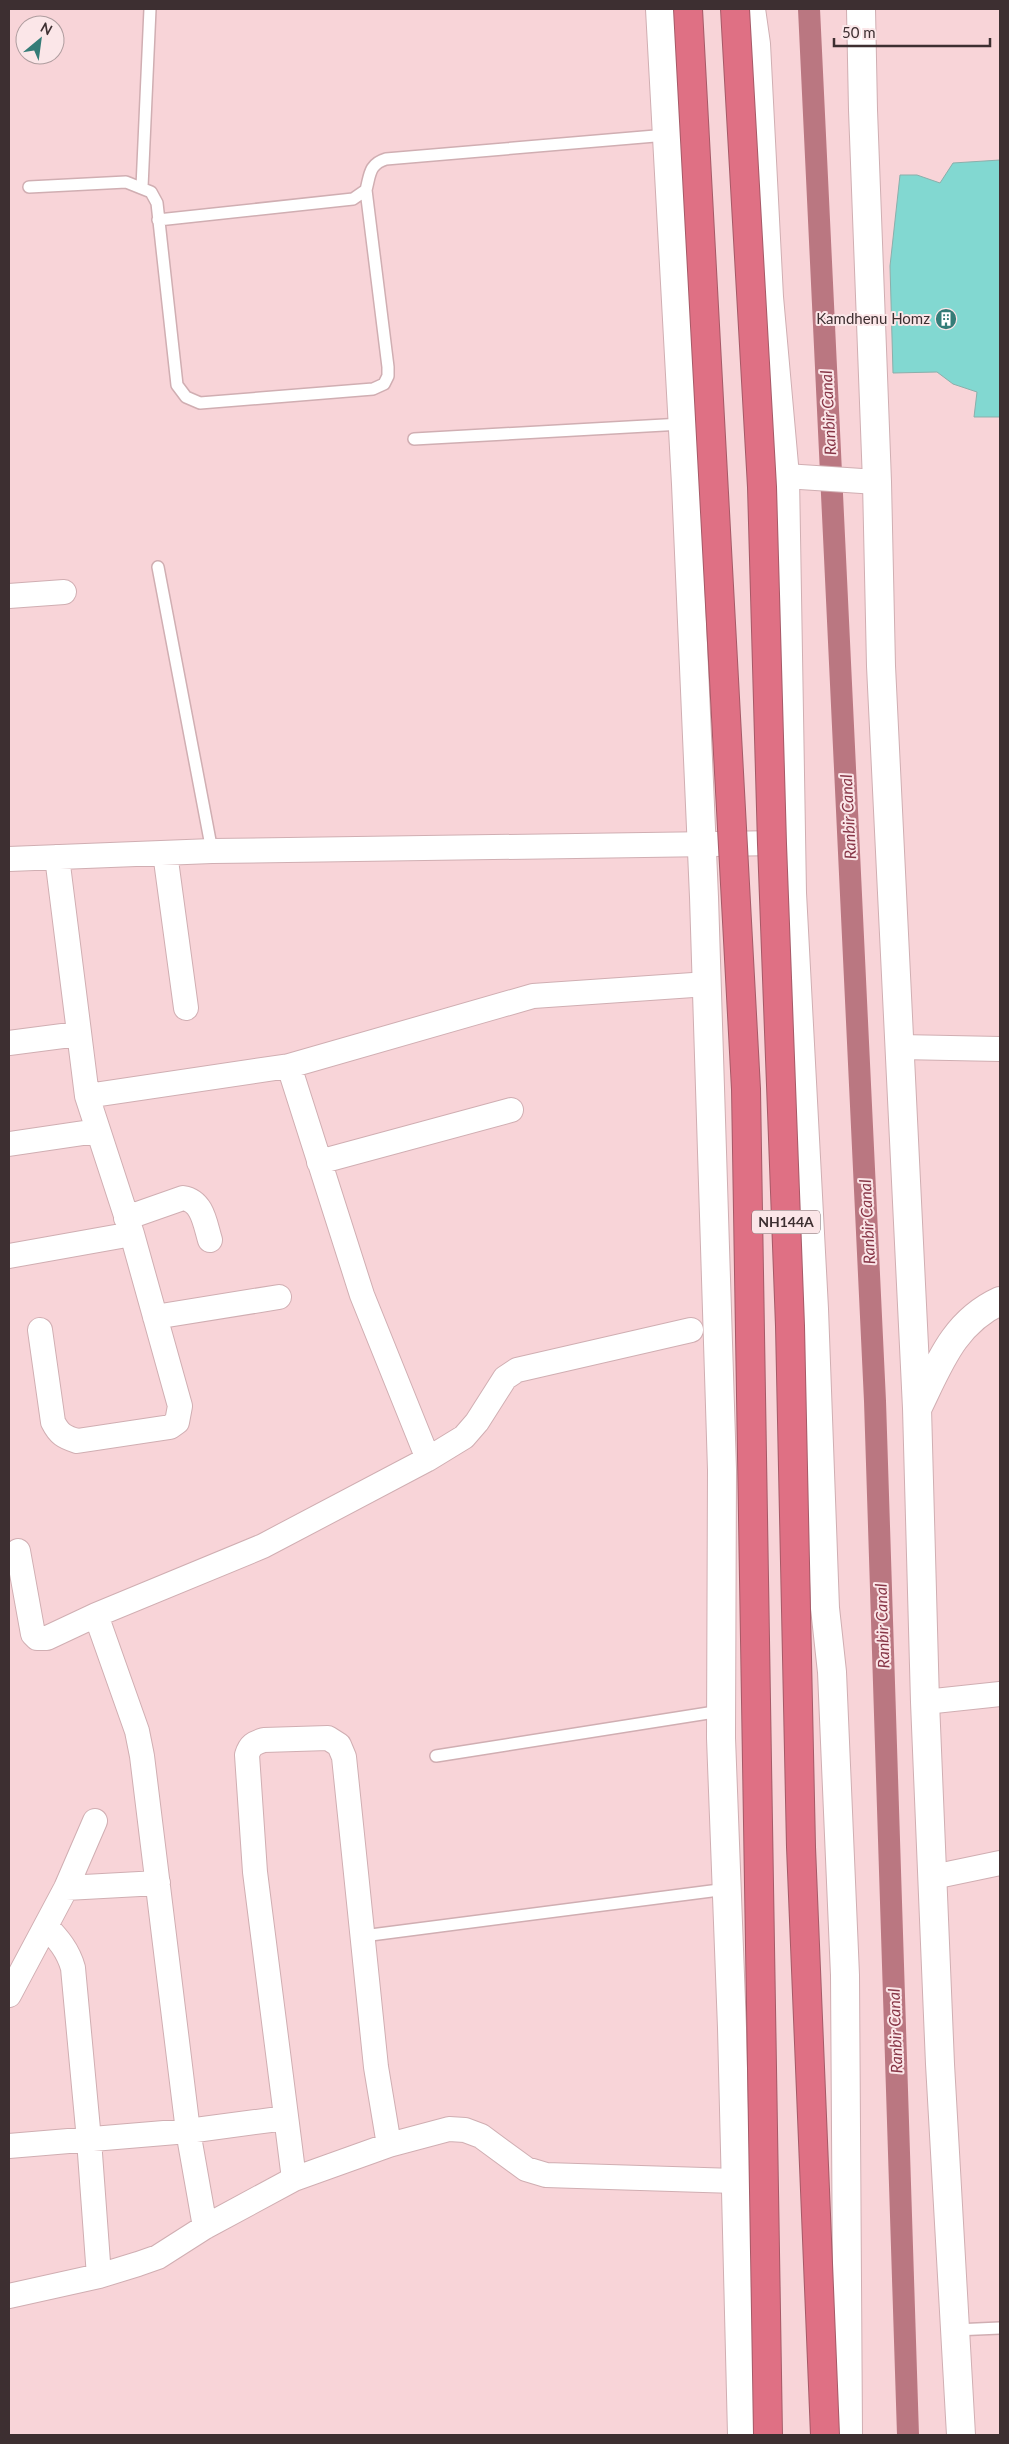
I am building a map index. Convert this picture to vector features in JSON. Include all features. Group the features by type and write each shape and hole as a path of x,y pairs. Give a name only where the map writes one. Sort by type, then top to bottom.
{"highway":[{"name":"NH144A","path":"688,9 746,1090 768,2435"},
{"name":"NH144A","path":"734,9 762,487 772,844 790,1326 801,1847 825,2435"}],"street":[{"path":"660,9 682,424 701,843 722,1470 721,1711 742,2435"},
{"path":"751,9 756,44 769,297 793,477 791,843 814,1309 825,1608 832,1672 845,1975 848,2435"},
{"path":"861,9 867,481 881,666 900,1047 917,1408 924,1702 940,2064 961,2435"},
{"path":"793,477 867,481"},
{"path":"9,596 64,592"},
{"path":"9,859 212,851 791,843"},
{"path":"165,853 186,1008"},
{"path":"40,1330 53,1422 57,1432 64,1437 77,1441 170,1427 177,1422 180,1406 129,1226 87,1096 57,857"},
{"path":"87,1096 289,1066 533,996 693,985"},
{"path":"9,1043 78,1034"},
{"path":"900,1047 1000,1049"},
{"path":"289,1066 362,1295 428,1459"},
{"path":"319,1162 511,1110"},
{"path":"9,1144 97,1131"},
{"path":"9,1256 129,1226 183,1198 190,1199 200,1209 210,1240"},
{"path":"155,1317 279,1297"},
{"path":"917,1408 952,1340 988,1306 1000,1301"},
{"path":"18,1551 18,1601 37,1638 47,1638 96,1615 263,1546 428,1459 464,1437 477,1422 505,1378 517,1370 691,1330"},
{"path":"96,1615 137,1731 158,1883 188,2131 205,2227"},
{"path":"924,1702 1000,1694"},
{"path":"294,2179 254,1872 247,1755 249,1747 254,1743 264,1740 328,1738 339,1745 344,1757 376,2067 389,2145"},
{"path":"9,1995 66,1888 95,1821"},
{"path":"933,1877 1000,1863"},
{"path":"66,1888 158,1883"},
{"path":"46,1926 69,1954 73,1968 99,2276"},
{"path":"9,2146 188,2131 286,2118"},
{"path":"9,2296 99,2276 158,2257 205,2227 294,2179 389,2145 449,2130 465,2130 481,2136 526,2169 546,2175 735,2181"}],"lane":[{"path":"142,187 150,9"},
{"path":"28,187 126,182 151,192 157,202 177,385 186,397 200,403 208,403 373,388 384,384 388,376 366,190 370,170 379,161 667,135"},
{"path":"158,220 353,199 366,190"},
{"path":"414,440 682,424"},
{"path":"158,567 212,851"},
{"path":"436,1756 721,1711"},
{"path":"363,1936 727,1889"},
{"path":"955,2330 1000,2328"}],"building":[{"name":"Kamdhenu Homz","path":"1000,160 1000,417 974,417 977,392 953,384 937,372 893,373 890,266 900,175 917,175 940,183 953,163"}],"waterway":[{"name":"Ranbir Canal","path":"809,9 875,1401 908,2435"}],"place":[{"name":"Kamdhenu Homz","path":"946,319"}]}
